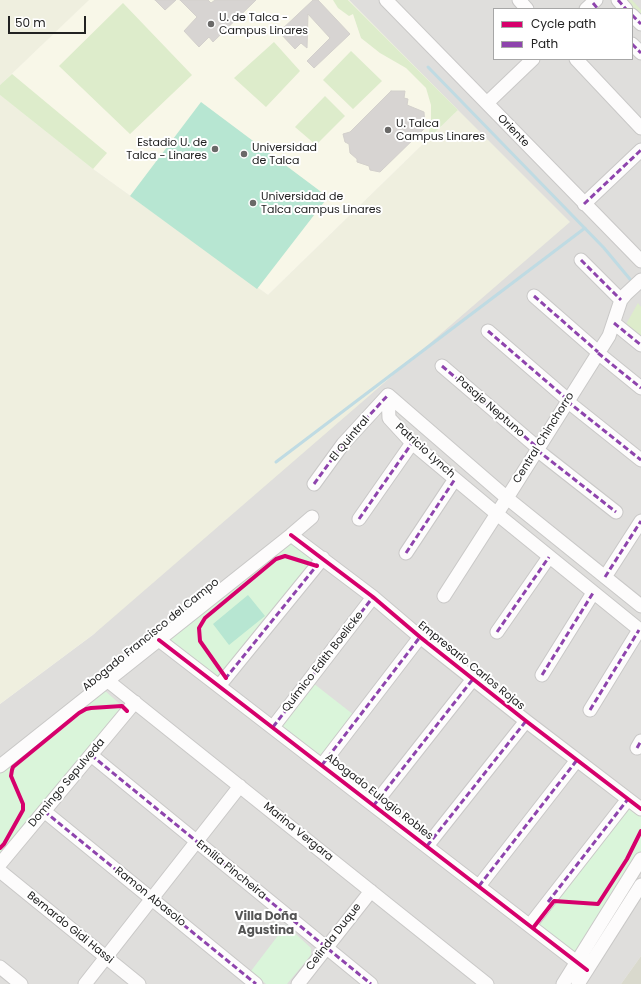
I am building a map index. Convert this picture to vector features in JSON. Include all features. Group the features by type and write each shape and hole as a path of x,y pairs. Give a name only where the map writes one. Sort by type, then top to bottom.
{"street":[{"name":"Oriente","path":"386,0 641,261"},
{"path":"519,0 526,8"},
{"path":"618,0 625,8"},
{"path":"633,16 641,24"},
{"path":"633,45 641,53"},
{"path":"487,103 532,60"},
{"path":"577,60 641,128"},
{"path":"584,204 641,150"},
{"path":"580,260 624,297 641,280"},
{"path":"534,296 598,353 641,388"},
{"name":"Central Chinchorro","path":"444,596 611,332 624,297"},
{"path":"614,323 641,345"},
{"path":"488,332 568,401 641,460"},
{"name":"Pasaje Neptuno","path":"442,366 538,449 616,512"},
{"name":"Patricio Lynch","path":"388,395 389,418 412,443 496,514 640,630"},
{"name":"Patricio Lynch","path":"388,395 507,498 641,606"},
{"name":"El Quintral","path":"314,484 343,444 388,395"},
{"path":"359,519 412,443"},
{"path":"406,553 455,478"},
{"name":"Abogado Francisco del Campo","path":"0,766 291,535 312,516"},
{"path":"605,577 641,521"},
{"name":"Empresario Carlos Rojas","path":"291,535 373,597 420,637 526,722 641,809"},
{"path":"497,632 549,557"},
{"path":"219,686 323,558"},
{"path":"542,675 593,593"},
{"name":"Químico Edith Boelicke","path":"273,727 373,597"},
{"path":"590,710 640,630"},
{"path":"322,765 420,637"},
{"name":"Abogado Eulogio Robles","path":"159,640 587,970"},
{"path":"374,805 473,680"},
{"name":"Marina Vergara","path":"108,681 487,984"},
{"name":"Domingo Sepulveda","path":"0,864 135,702"},
{"path":"427,846 526,722"},
{"name":"Emilia Pincheira","path":"91,755 371,984"},
{"path":"479,886 577,760"},
{"path":"84,984 240,786"},
{"path":"530,925 628,799"},
{"name":"Ramon Abasolo","path":"44,811 256,984"},
{"path":"563,984 641,859"},
{"name":"Bernardo Gidi Hassi","path":"0,871 139,984"},
{"path":"578,984 641,885"},
{"name":"Celinda Duque","path":"298,984 371,891"},
{"path":"0,967 21,984"}],"shaded area":[{"name":"Universidad de Talca","path":"88,0 349,0 458,110 268,295 93,169 0,95 0,85"},
{"path":"89,0 641,0 641,956 621,984 0,984 0,704 94,634 458,110 0,95"},
{"path":"641,956 641,984 621,984"}],"green space":[{"path":"0,0 89,0 0,85"},
{"path":"333,0 348,0 458,110 428,139 431,121 431,105 426,88 406,68 380,53 361,38 353,14 349,16 338,8"},
{"path":"614,0 632,0 641,10 641,31 633,23 633,8 621,8"},
{"path":"123,3 192,75 130,134 59,66"},
{"path":"274,42 300,71 266,107 234,78"},
{"path":"351,51 382,81 353,109 323,80"},
{"path":"12,74 107,153 93,169 0,95 0,85"},
{"path":"0,95 93,169 268,295 458,110 570,222 94,634 0,704"},
{"path":"325,96 345,116 316,145 295,127"},
{"name":"Estadio U. de Talca - Linares","path":"201,102 328,197 257,289 130,196"},
{"path":"638,303 641,307 641,339 625,326"},
{"path":"291,541 316,560 218,680 168,640"},
{"path":"248,595 265,616 229,645 213,624"},
{"path":"313,683 354,715 322,758 279,727"},
{"path":"103,689 122,706 0,856 0,773"},
{"path":"629,804 641,814 641,853 578,956 536,925"},
{"path":"286,925 311,948 311,955 287,984 266,984 251,971"}],"building":[{"path":"155,0 176,0 165,10"},
{"name":"U. de Talca - Campus Linares","path":"180,0 208,0 211,3 215,0 256,0 213,42 209,37 199,47 184,31 197,17"},
{"path":"313,0 318,0 350,34 314,68 307,61 330,38 308,14 307,48 301,43 295,49 279,32"},
{"name":"U. Talca Campus Linares","path":"391,91 405,91 404,98 408,99 407,105 424,112 425,128 380,172 370,170 369,166 357,162 357,159 350,153 349,144 345,142 343,134 350,132"}],"waterway":[{"path":"428,67 604,248 634,284"},
{"path":"276,462 585,228"}],"marked path":[{"path":"618,0 625,8"},
{"path":"593,3 597,8"},
{"path":"633,16 641,24"},
{"path":"633,45 641,53"},
{"path":"584,204 641,150"},
{"path":"581,260 621,300"},
{"path":"534,296 598,352"},
{"path":"614,323 641,345"},
{"path":"488,331 568,400"},
{"path":"598,353 641,388"},
{"path":"442,366 538,448"},
{"path":"314,484 343,444 388,395"},
{"path":"567,401 641,460"},
{"path":"359,519 412,443"},
{"path":"537,450 616,512"},
{"path":"406,553 455,479"},
{"path":"605,577 641,521"},
{"path":"497,632 549,557"},
{"path":"225,679 318,564"},
{"path":"542,675 593,593"},
{"path":"273,727 373,597"},
{"path":"590,710 639,630"},
{"path":"322,765 420,637"},
{"path":"374,805 473,679"},
{"path":"427,846 526,721"},
{"path":"637,748 641,741"},
{"path":"91,755 371,984"},
{"path":"479,886 577,760"},
{"path":"548,902 628,799"},
{"path":"44,811 256,984"}],"cycle path":[{"path":"291,535 373,597 420,637 526,721 641,809"},
{"path":"226,678 200,641 199,628 205,618 276,559 285,556 317,566"},
{"path":"159,640 587,970"},
{"path":"0,848 4,844 23,810 23,804 11,776 13,767 79,713 86,709 122,706 127,711"},
{"path":"533,928 554,901 598,904 627,859 641,831"}],"place":[{"name":"U. de Talca - Campus Linares","path":"211,24"},
{"name":"U. Talca Campus Linares","path":"388,130"},
{"name":"Estadio U. de Talca - Linares","path":"215,149"},
{"name":"Universidad de Talca","path":"244,154"},
{"name":"Universidad de Talca campus Linares","path":"253,203"}],"district":[{"name":"Villa Doña Agustina","path":"266,924"}]}
